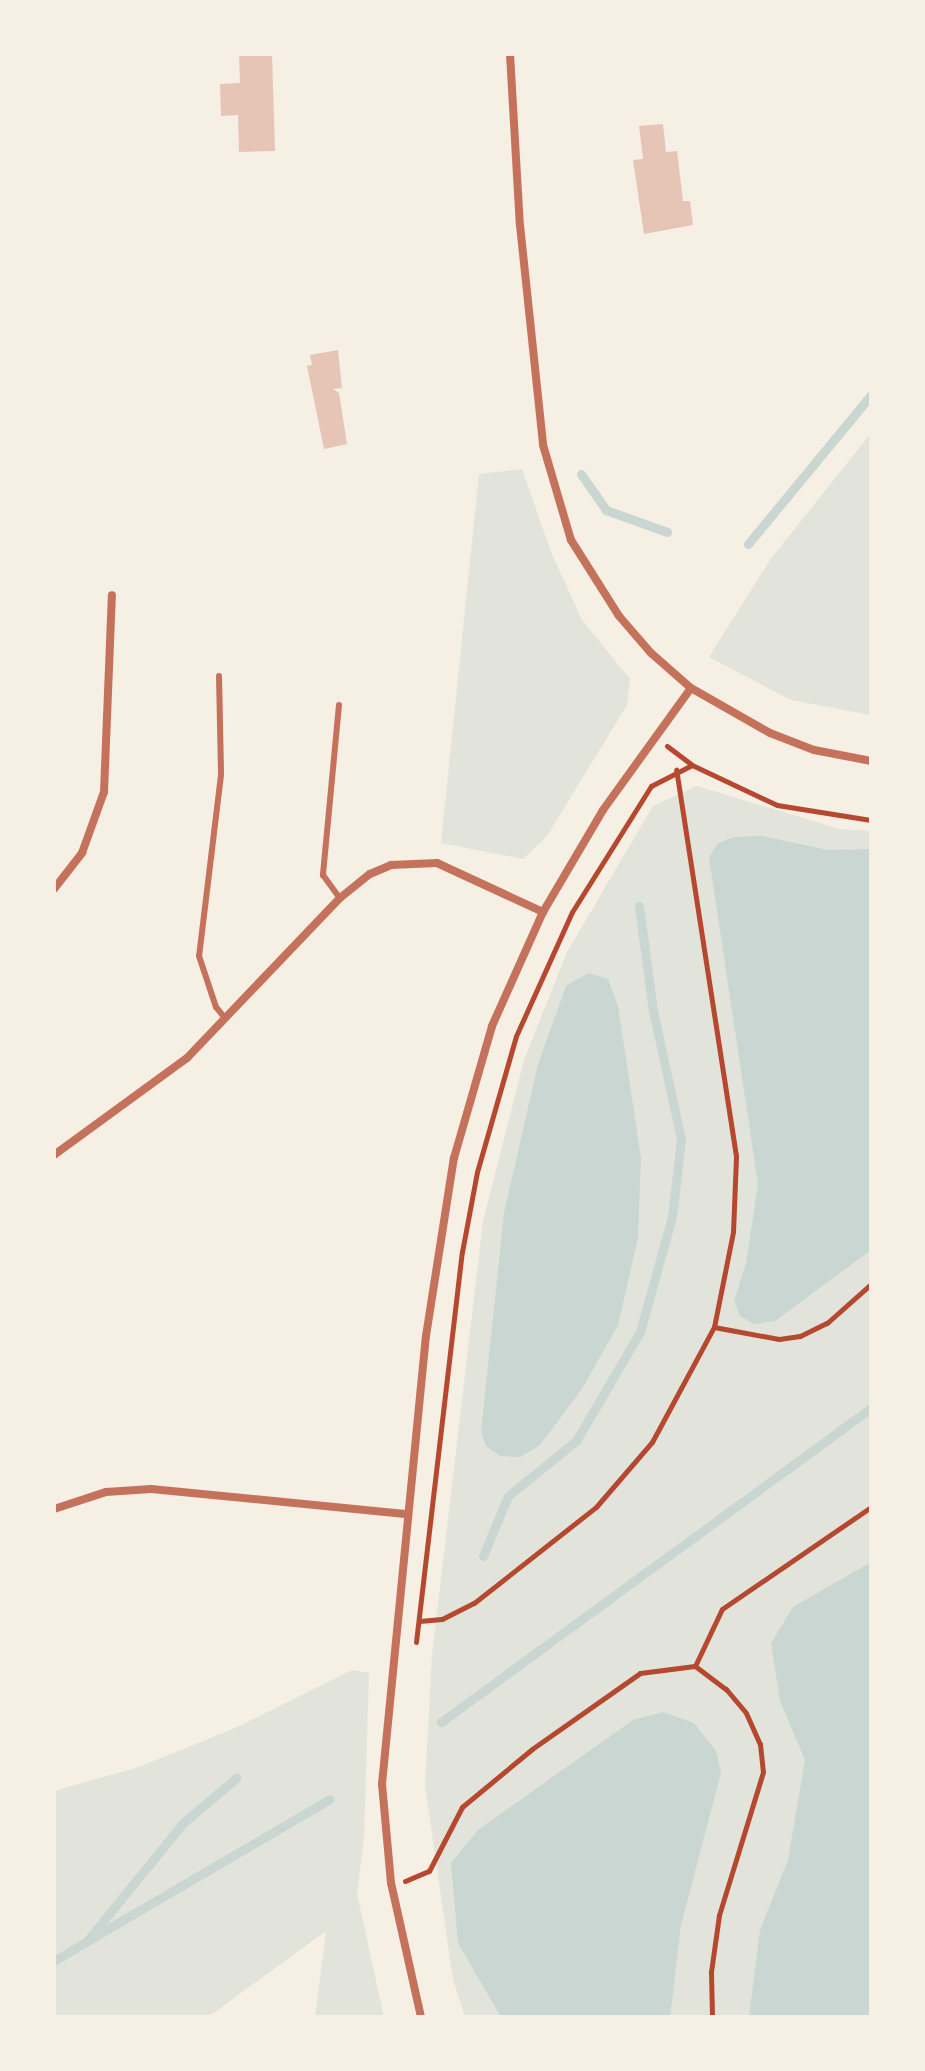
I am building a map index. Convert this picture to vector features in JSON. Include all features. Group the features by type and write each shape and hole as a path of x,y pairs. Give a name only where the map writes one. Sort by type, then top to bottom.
{"street":[{"path":"510,54 533,358 543,445 557,503 587,571 619,616 691,688 770,733 814,750 871,761"},
{"path":"54,889 82,853 104,792 112,595"},
{"path":"421,2017 391,1883 382,1784 428,1320 454,1158 492,1026 543,912 603,810 691,688"},
{"path":"54,1155 153,1087 225,1018 340,898 391,865 427,861 468,874 543,912"},
{"path":"54,1509 106,1492 151,1489 408,1514"}],"lane":[{"path":"219,676 221,775 199,956 216,1007 225,1018"},
{"path":"339,705 323,875 340,898"}],"path":[{"path":"670,748 692,765 777,805 871,820"},
{"path":"412,1652 462,1252 502,1078 554,947 600,862 651,786 676,770 692,765"},
{"path":"418,1621 442,1619 550,1547 615,1488 677,1403 714,1327 733,1232 736,1156 676,770"},
{"path":"714,1327 779,1339 800,1336 827,1323 871,1284"},
{"path":"695,1666 722,1609 871,1507"},
{"path":"429,1871 462,1807 532,1749 640,1673 695,1666 726,1689 746,1713 760,1744 763,1772 719,1915 711,1972 712,2017"},
{"path":"411,1870 413,1891"}],"shaded area":[{"path":"871,433 871,715 791,700 709,657 770,560"},
{"path":"522,469 551,552 582,620 630,679 627,705 547,836 523,859 441,843 479,474"},
{"path":"697,786 840,829 871,831 871,2017 465,2017 453,1980 425,1785 432,1655 483,1221 524,1060 567,952 653,806"},
{"path":"762,836 828,850 871,849 871,1250 775,1321 754,1324 740,1316 734,1301 746,1263 758,1184 709,857 718,843 734,837"},
{"path":"588,973 608,979 618,1006 641,1158 638,1238 618,1325 582,1389 540,1445 520,1457 500,1456 486,1446 481,1432 504,1213 538,1064 566,986"},
{"path":"871,1562 871,2017 749,2017 760,1930 788,1860 805,1760 780,1701 771,1643 793,1607"},
{"path":"352,1670 369,1673 364,1838 357,1894 384,2017 315,2017 326,1931 208,2017 54,2017 54,1791 139,1767 235,1728"},
{"path":"663,1712 694,1723 716,1751 721,1773 681,1925 670,2017 501,2017 458,1943 451,1863 478,1830 633,1720"}],"building":[{"path":"239,54 272,54 275,151 239,152 238,115 221,116 220,84 240,83"},
{"path":"663,124 666,152 677,151 683,201 690,201 693,225 644,234 633,160 643,159 639,126"},
{"path":"338,350 342,388 333,389 339,393 347,444 324,449 307,366 312,365 310,355"}],"waterway":[{"path":"748,544 871,395"},
{"path":"581,474 606,510 667,532"},
{"path":"483,1556 508,1496 576,1441 640,1332 672,1217 681,1139 653,1011 639,906"},
{"path":"441,1722 871,1408"},
{"path":"54,1961 87,1941 183,1823 236,1778"},
{"path":"87,1941 330,1799"}]}
